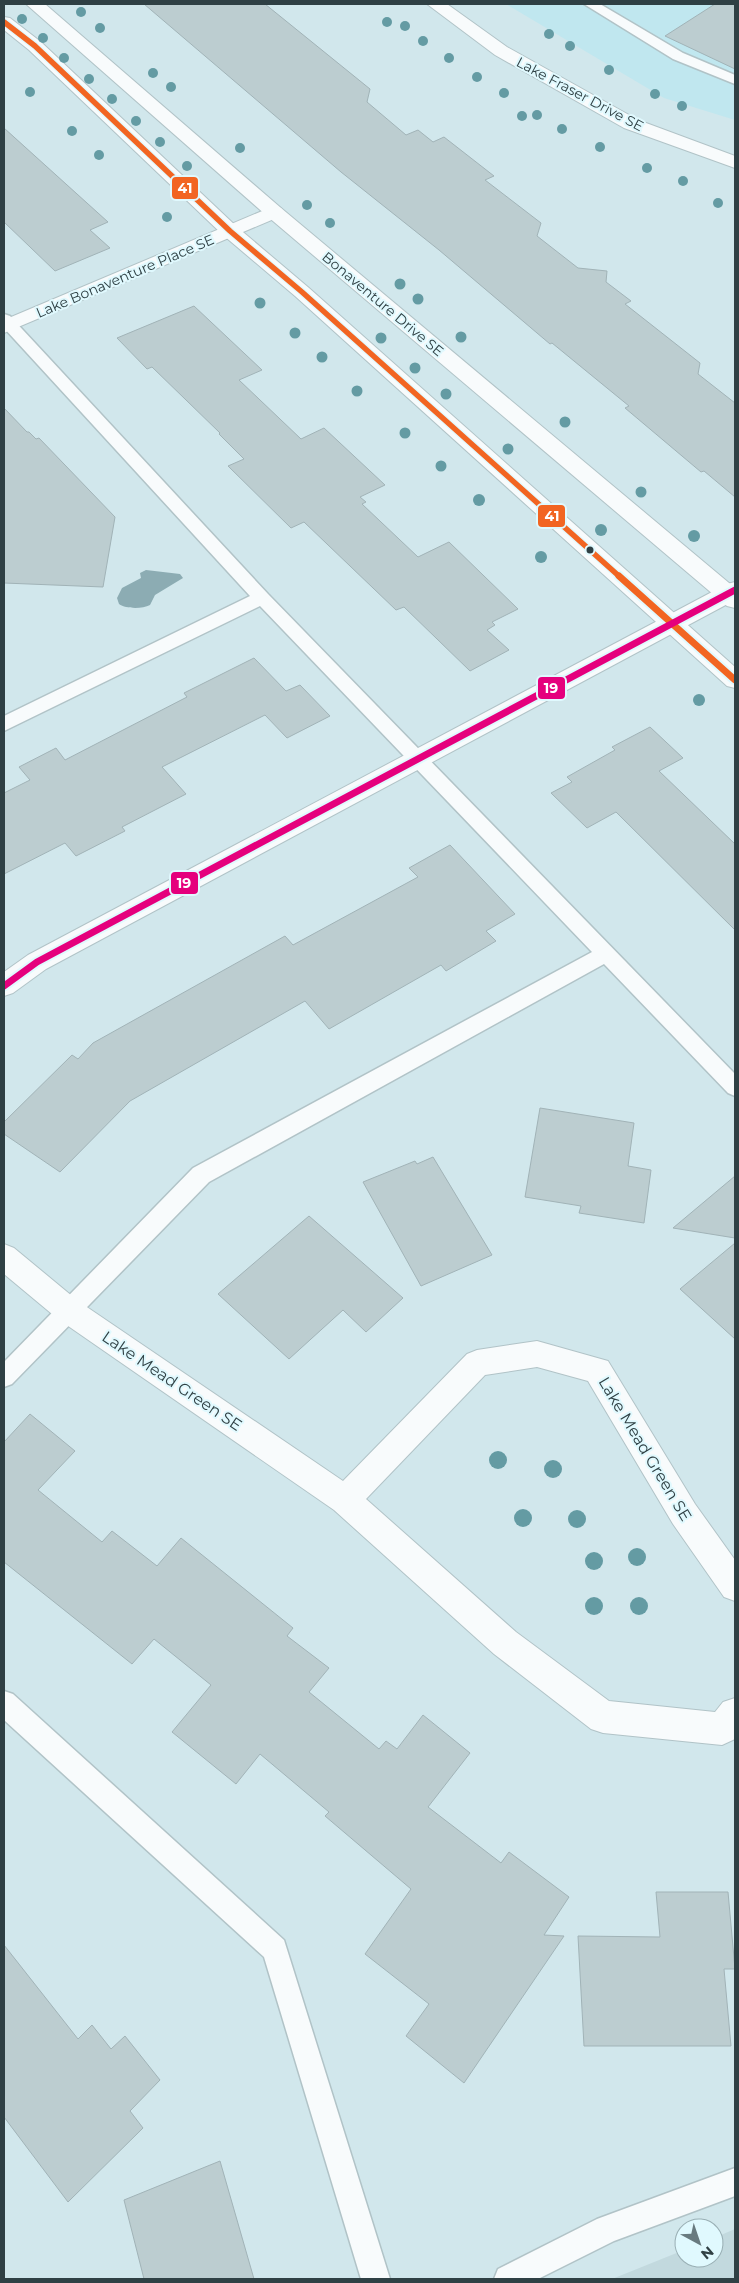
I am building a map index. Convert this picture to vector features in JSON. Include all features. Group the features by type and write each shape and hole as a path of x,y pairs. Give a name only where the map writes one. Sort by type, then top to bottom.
{"street":[{"name":"Bonaventure Drive SE","path":"35,4 274,212 733,594"},
{"name":"Lake Fraser Drive SE","path":"436,4 501,51 631,124 735,162"},
{"path":"4,22 35,46 230,231 735,680"},
{"name":"Lake Bonaventure Place SE","path":"6,324 274,212"},
{"path":"4,986 37,962 419,760 672,622 733,594"},
{"name":"Lake Mead Green SE","path":"4,1257 68,1310 345,1500 505,1644 603,1717 722,1729 735,1714"},
{"name":"Lake Mead Green SE","path":"345,1500 477,1363 537,1354 598,1370 684,1514 735,1586"}],"lane":[{"path":"601,6 678,56 735,80"},
{"path":"6,324 262,598 735,1087"},
{"path":"4,724 262,598"},
{"path":"4,1377 201,1175 607,953"},
{"path":"4,1703 275,1949 376,2279"},
{"path":"508,2279 607,2229 735,2182"}],"shaded area":[{"path":"506,4 735,4 735,120 664,98"},
{"path":"146,570 180,574 183,578 155,595 150,605 134,608 119,604 117,598 122,588 141,578 140,573"},
{"path":"735,2229 735,2279 612,2279 674,2254 674,2268 724,2268 724,2234"}],"building":[{"path":"144,4 265,4 370,89 367,102 406,135 418,130 433,142 444,137 494,176 485,180 541,223 537,236 578,268 607,271 606,282 631,301 625,304 700,363 698,374 735,403 735,497 704,471 701,472 625,408 629,406 552,343 550,344 439,250 341,172"},
{"path":"715,4 735,4 735,69 665,36"},
{"path":"4,128 108,222 90,230 110,248 55,271 4,222"},
{"path":"194,306 262,370 239,380 301,439 324,428 385,485 360,497 366,502 362,504 418,557 449,542 518,609 492,622 495,625 487,630 509,650 470,671 404,607 396,610 304,522 291,528 228,466 244,459 152,367 147,369 117,338"},
{"path":"4,408 27,432 36,439 39,438 115,517 103,587 4,583"},
{"path":"254,658 286,691 300,685 330,716 287,738 265,715 162,767 186,794 122,827 125,831 76,856 65,843 4,874 4,793 30,780 19,767 56,748 65,760 187,697 184,693"},
{"path":"650,727 683,758 659,771 735,844 735,930 616,812 587,828 551,793 572,782 567,777 615,750 612,747"},
{"path":"450,845 515,914 486,931 496,941 446,971 441,965 329,1029 305,1001 130,1101 60,1172 4,1134 4,1122 72,1055 78,1059 93,1043 285,936 293,945 418,877 409,868"},
{"path":"540,1108 634,1123 628,1166 651,1170 644,1223 579,1213 581,1206 525,1197"},
{"path":"433,1157 492,1255 421,1286 363,1182 415,1161 417,1164"},
{"path":"735,1176 735,1238 673,1228"},
{"path":"309,1216 403,1298 366,1332 343,1310 289,1359 218,1294"},
{"path":"735,1243 735,1339 680,1289"},
{"path":"30,1414 75,1451 38,1490 102,1542 112,1531 157,1566 181,1538 293,1628 287,1636 329,1668 309,1692 379,1749 386,1741 397,1749 423,1715 470,1753 428,1807 501,1863 509,1852 569,1897 544,1935 564,1936 464,2083 406,2036 429,2004 365,1954 411,1889 325,1816 329,1812 260,1754 236,1784 172,1732 211,1685 154,1639 132,1664 4,1562 4,1442"},
{"path":"656,1892 728,1892 735,1969 724,1969 731,2046 584,2046 578,1936 660,1937"},
{"path":"4,1945 78,2039 92,2025 111,2049 125,2036 160,2080 130,2111 143,2128 68,2202 4,2117"},
{"path":"220,2161 254,2279 144,2279 124,2200"}],"transit line":[{"name":"41","path":"4,22 35,46 230,231 302,292 735,680"},
{"name":"19","path":"4,986 37,962 735,590"}]}
